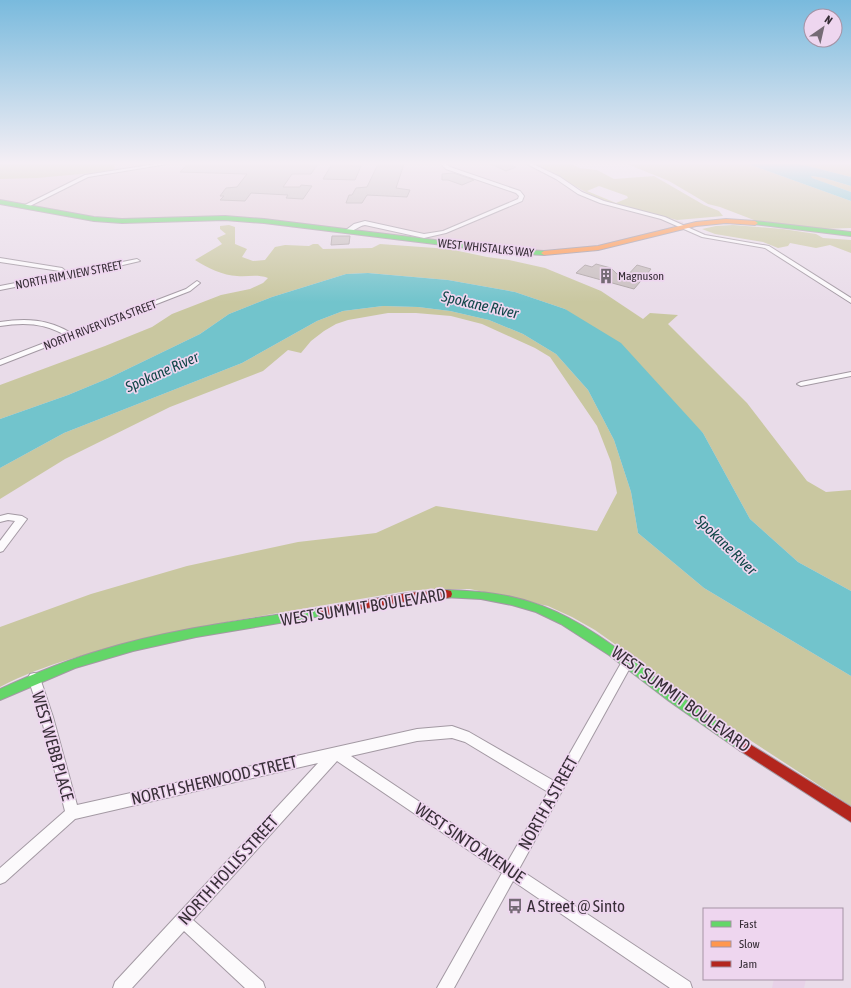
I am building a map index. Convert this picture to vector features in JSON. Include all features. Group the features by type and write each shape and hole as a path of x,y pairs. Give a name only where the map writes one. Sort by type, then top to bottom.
{"main road":[{"name":"WEST WHISTALKS WAY","path":"46,210 94,219 122,221 225,218 264,221 538,254 560,253 611,245 684,226 715,222 742,222 851,234"},
{"name":"WEST SUMMIT BOULEVARD","path":"0,695 34,678 92,658 187,635 416,596 470,594 494,597 521,602 546,611 575,625 628,661 666,692 699,716 851,815"}],"street":[{"path":"352,232 361,226 371,224 424,236 444,232 496,210"},
{"path":"630,210 663,218 706,236 768,248 851,301"},
{"path":"444,232 441,238 445,244"},
{"path":"0,260 62,270 66,276"},
{"name":"NORTH RIM VIEW STREET","path":"0,288 138,261"},
{"name":"NORTH RIVER VISTA STREET","path":"0,363 188,290 197,283"},
{"path":"0,324 12,322 41,323 52,325 71,336"},
{"path":"801,384 851,374"},
{"path":"0,519 8,517 22,519 0,548"},
{"name":"NORTH A STREET","path":"445,988 628,661"},
{"name":"WEST WEBB PLACE","path":"34,678 47,717 72,813"},
{"name":"NORTH SHERWOOD STREET","path":"0,877 72,813 336,752 417,735 452,732 470,738 556,790"},
{"name":"WEST SINTO AVENUE","path":"336,752 684,988"},
{"name":"NORTH HOLLIS STREET","path":"121,988 336,752"},
{"path":"183,920 257,988"}],"shaded area":[{"path":"45,210 635,210 683,222 684,225 611,245 538,254 225,218 94,219"},
{"path":"637,210 717,210 723,216 677,220"},
{"path":"728,210 851,210 851,228 819,229 754,220"},
{"path":"229,225 235,227 235,244 247,249 242,257 253,261 265,260 275,247 285,245 309,246 318,244 323,249 372,248 380,244 449,249 545,268 601,291 643,319 650,313 678,315 668,324 747,403 807,481 826,492 851,490 851,591 798,562 750,519 703,433 565,309 515,292 448,280 368,273 346,274 272,297 229,314 200,334 109,378 68,395 0,419 0,385 152,327 172,314 221,295 250,289 263,283 268,278 260,276 232,276 221,273 195,260 222,244 217,238 226,234 220,229 220,226"},
{"path":"733,225 783,229 816,234 823,238 851,240 851,253 830,245 816,248 790,243 788,246 778,248 763,242 715,234 702,229"},
{"path":"383,306 418,307 450,311 489,320 523,334 556,354 588,390 614,440 631,492 638,533 704,588 851,676 851,806 690,701 595,630 548,606 470,589 431,589 407,591 212,625 147,639 72,658 34,671 0,687 0,627 91,594 187,566 298,542 376,533 436,506 597,531 617,493 611,462 597,426 550,357 535,348 482,324 451,316 416,313 388,313 348,320 336,324 311,341 301,353 288,350 263,371 170,407 65,459 0,499 0,468 64,433 242,363 317,321 343,311"},
{"path":"774,980 806,980 804,988 772,988"}],"water":[{"name":"Spokane River","path":"368,273 448,280 515,292 565,309 621,343 703,433 750,519 798,562 851,591 851,676 704,588 638,533 631,492 614,440 588,390 556,354 523,334 489,320 450,311 418,307 383,306 343,311 317,321 242,363 64,433 0,468 0,419 68,395 109,378 200,334 229,314 272,297 346,274"}],"building":[{"path":"332,236 350,236 349,244 331,245"},
{"name":"Magnuson","path":"596,264 611,268 617,274 626,277 637,265 651,269 634,289 576,273 585,265 592,267"}],"traffic: fast":[{"path":"45,210 94,219 122,221 225,218 264,221 508,251 544,253"},
{"path":"755,223 851,234"},
{"path":"447,594 481,595 512,600 539,609 564,621 589,635 743,746"},
{"path":"0,695 73,664 133,646 227,627 321,612"}],"traffic: slow":[{"path":"544,253 598,248 696,224 726,221 755,223"}],"traffic: jam":[{"path":"321,612 408,597 447,594"},
{"path":"743,746 851,815"}],"place":[{"name":"Magnuson","path":"606,276"},
{"name":"A Street @ Sinto","path":"515,906"}]}
